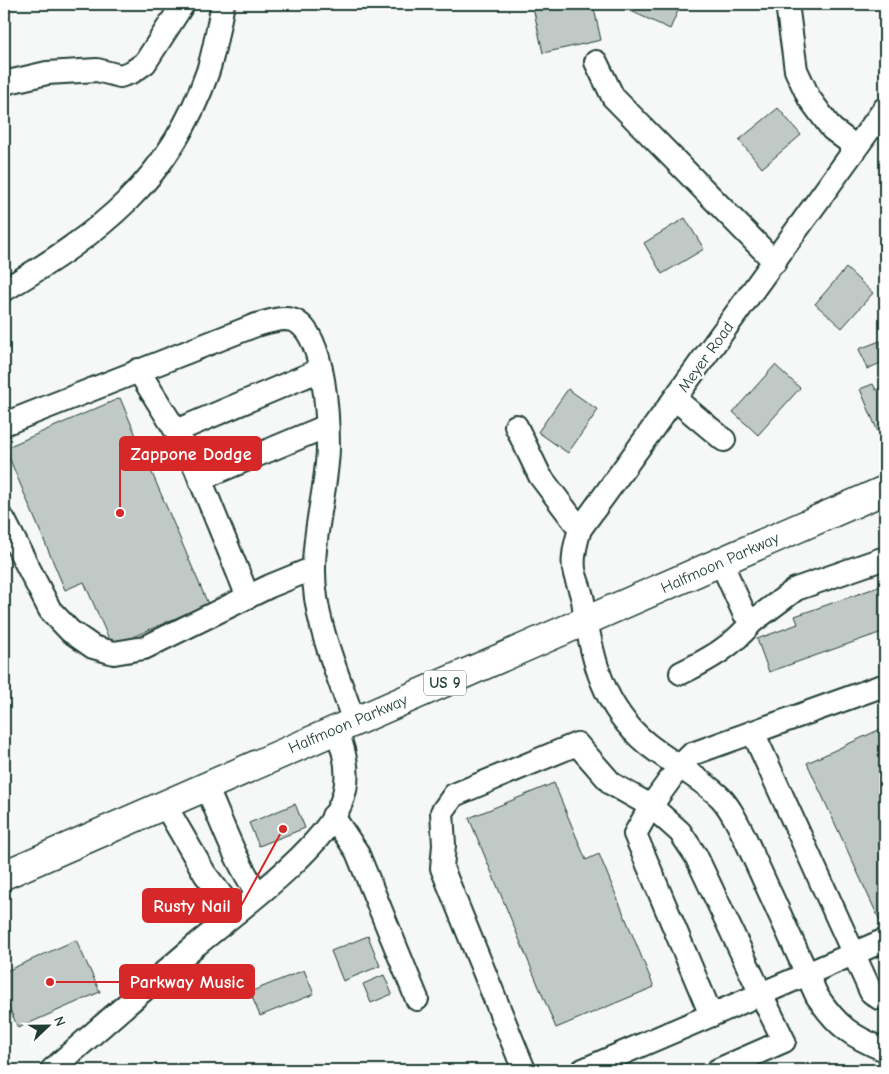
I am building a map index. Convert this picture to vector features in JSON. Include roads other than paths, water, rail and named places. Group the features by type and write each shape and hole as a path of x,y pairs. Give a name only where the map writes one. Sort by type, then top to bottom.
{"main road":[{"name":"Halfmoon Parkway","path":"4,875 885,490"}],"street":[{"path":"4,83 48,73 97,70 120,76 132,72 145,63 183,4"},
{"path":"4,290 56,259 98,228 134,195 166,159 190,117 209,69 223,4"},
{"path":"787,4 796,70 809,98 832,129 856,147"},
{"path":"596,62 619,104 775,262"},
{"name":"Meyer Road","path":"885,108 580,529 575,546 574,572 583,598 589,643 596,670 625,721 644,741 720,797 732,812 763,875 817,996 832,1019 850,1034 885,1050"},
{"path":"4,424 256,325 280,319 296,322 307,334 318,355 327,426 328,449 314,568 317,606 345,726 343,746 347,765 341,804 323,833 280,876 115,1013 52,1070"},
{"path":"138,370 176,431 200,479 248,597"},
{"path":"176,431 320,370"},
{"path":"675,399 724,440"},
{"path":"200,479 327,426"},
{"path":"516,426 540,476 580,529"},
{"path":"4,520 50,610 70,631 93,647 114,653 144,648 248,597 314,568"},
{"path":"681,674 726,648 752,622 796,589 885,558"},
{"path":"721,562 744,612 752,622"},
{"path":"711,1015 635,834 651,806 679,767 692,754 879,686 885,687"},
{"path":"753,732 871,992 879,998 885,998"},
{"path":"524,1070 442,868 444,845 442,812 454,795 577,744 612,784 651,806 680,832 696,856 784,1041 718,1070"},
{"path":"206,786 247,878 258,894"},
{"path":"165,805 205,874 234,914"},
{"path":"333,816 358,852 417,998"},
{"path":"583,1070 885,940"}],"place":[{"name":"Zappone Dodge","path":"120,513"},
{"name":"Rusty Nail","path":"283,829"},
{"name":"Parkway Music","path":"50,982"}]}
